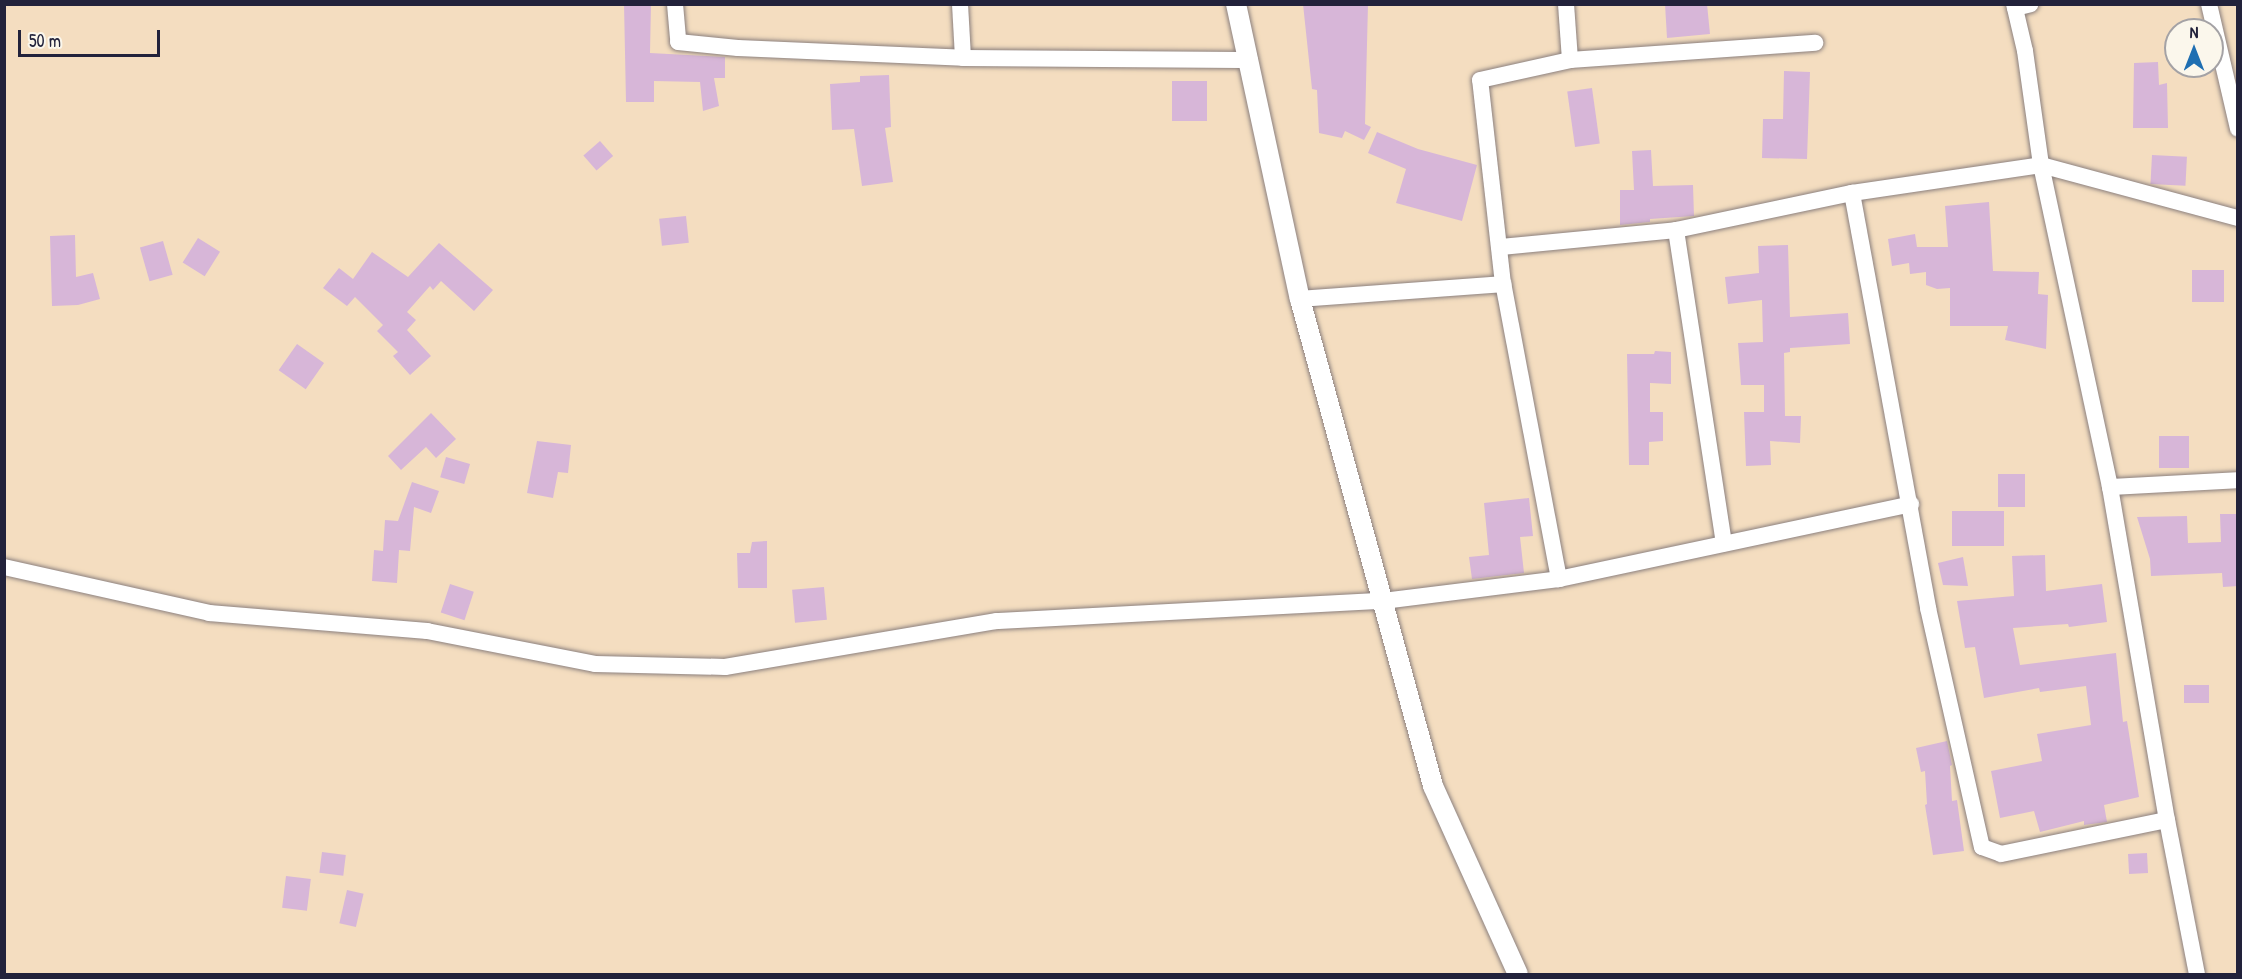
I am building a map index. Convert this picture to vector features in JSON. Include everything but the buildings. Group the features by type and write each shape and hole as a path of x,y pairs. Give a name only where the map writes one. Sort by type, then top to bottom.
{"street":[{"path":"675,4 678,42 738,48 963,58 1250,60"},
{"path":"960,4 963,58"},
{"path":"1236,4 1250,60 1300,299 1433,786 1518,975"},
{"path":"1566,4 1570,60"},
{"path":"2209,4 2238,129"},
{"path":"2020,6 2041,165 2110,487 2167,820 2197,975"},
{"path":"1559,579 1503,284 1501,247 1480,80 1570,60 1815,43"},
{"path":"1501,247 1676,230 1852,193 2041,165 2238,218"},
{"path":"1852,193 1911,504 1928,608 1982,847 2001,854 2167,820"},
{"path":"1676,230 1724,543"},
{"path":"1300,299 1503,284"},
{"path":"2110,487 2238,480"},
{"path":"4,567 209,613 427,631 595,664 724,667 997,621 1383,601 1559,579 1911,504"}]}
